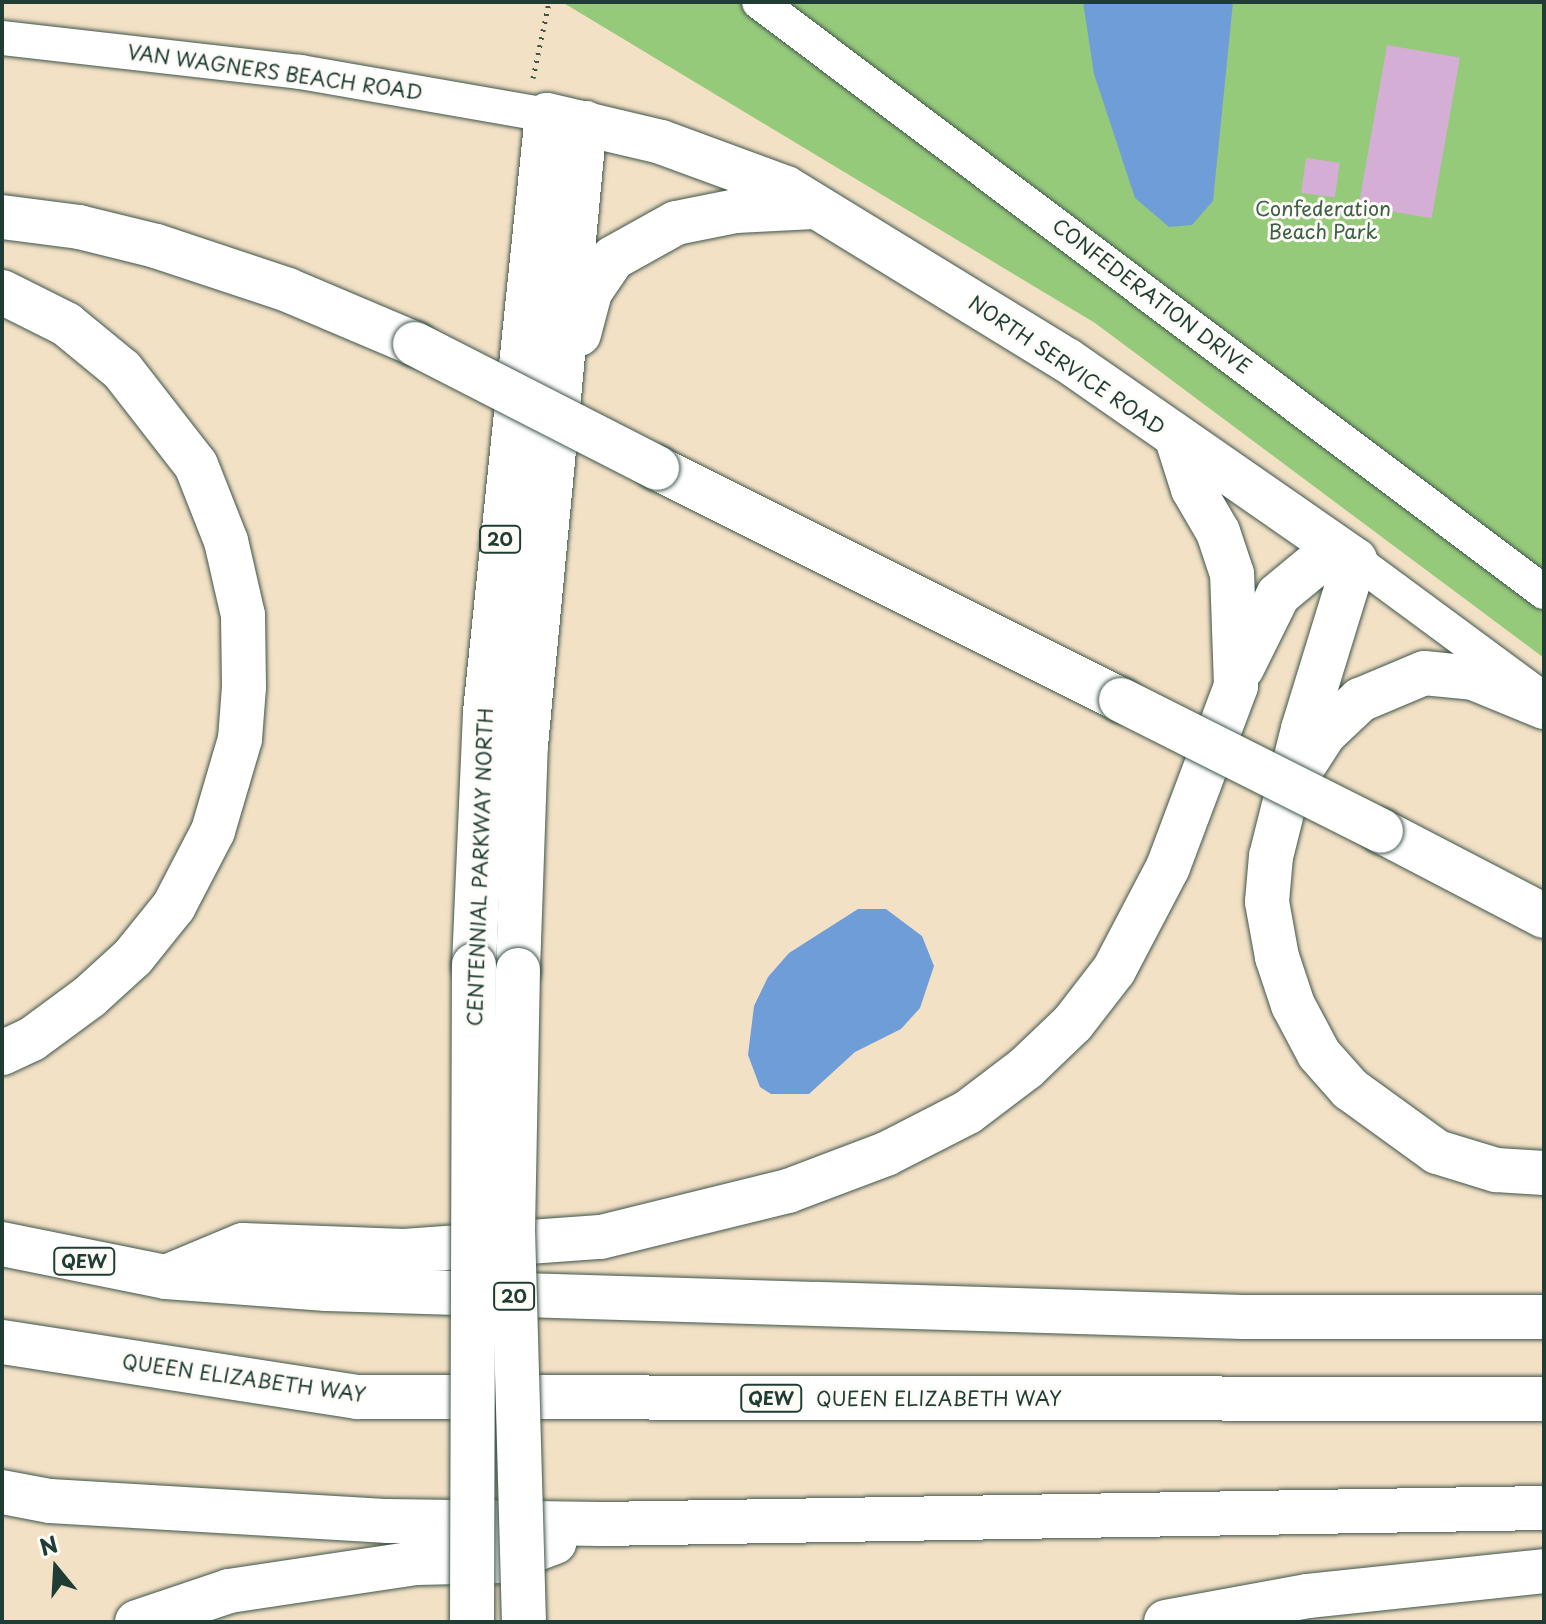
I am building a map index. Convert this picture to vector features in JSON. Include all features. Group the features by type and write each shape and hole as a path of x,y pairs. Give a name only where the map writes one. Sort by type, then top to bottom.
{"main road":[{"name":"NORTH SERVICE ROAD","path":"555,105 786,188 1067,360 1345,554"},
{"name":"CENTENNIAL PARKWAY NORTH","path":"524,1622 513,1229 518,970 526,745 560,376 555,105"},
{"name":"CENTENNIAL PARKWAY NORTH","path":"472,1622 474,965 486,697 555,105"},
{"path":"560,376 576,348 590,292 613,258 676,223 736,211 817,207"},
{"path":"2,217 79,227 156,246 288,290 415,344 1544,916"},
{"path":"2,292 66,324 122,370 196,465 226,541 243,615 244,687 240,739 213,831 174,906 133,957 89,997 32,1039 2,1053"},
{"path":"1177,439 1193,489 1218,532 1232,574 1236,686"},
{"path":"166,1277 243,1245 404,1251 601,1237 788,1191 886,1154 968,1112 1035,1059 1114,970 1168,867 1257,630 1278,595 1345,554"},
{"path":"1345,554 1293,782 1271,856 1267,902 1293,1005 1319,1054 1350,1089 1437,1152 1496,1170 1544,1173"},
{"path":"1293,782 1324,734 1360,700 1392,683 1424,673 1473,678 1544,707"},
{"name":"QEW","path":"2,1244 166,1277 327,1289 1228,1317 1544,1317"},
{"name":"QUEEN ELIZABETH WAY","path":"2,1342 357,1397 1544,1399"},
{"path":"2,1492 50,1501 388,1521 600,1524 1544,1508"},
{"path":"137,1622 229,1591 416,1563 505,1561 600,1524"},
{"path":"1166,1622 1308,1596 1544,1571"}],"street":[{"name":"CONFEDERATION DRIVE","path":"759,2 1544,592"},
{"name":"VAN WAGNERS BEACH ROAD","path":"2,38 555,105"},
{"name":"NORTH SERVICE ROAD","path":"1345,554 1544,699"}],"path":[{"path":"549,2 555,105"}],"green space":[{"name":"Confederation Beach Park","path":"562,2 1544,2 1544,658 1095,323"}],"water":[{"path":"1083,2 1233,2 1213,201 1192,225 1169,227 1135,198 1094,74"},
{"path":"858,909 886,909 922,936 934,966 920,1008 901,1029 855,1052 809,1094 771,1094 760,1087 748,1055 754,1006 768,977 789,953"}],"building":[{"path":"1387,45 1460,58 1432,218 1359,206"},
{"path":"1306,158 1340,163 1335,197 1301,193"}]}
